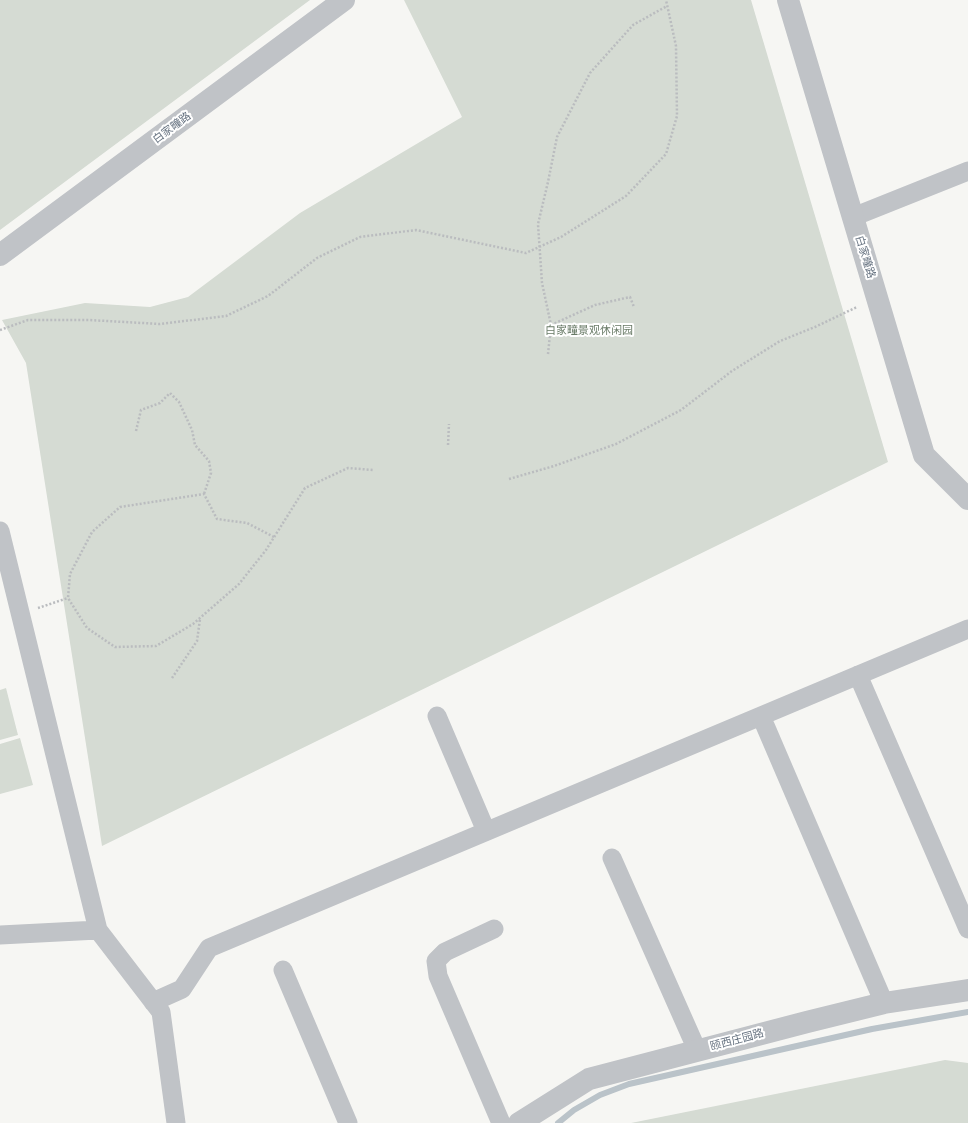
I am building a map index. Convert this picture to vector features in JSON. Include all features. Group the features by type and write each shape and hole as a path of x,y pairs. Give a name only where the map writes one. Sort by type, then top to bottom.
{"street":[{"name":"白家疃路","path":"0,255 344,0"},
{"name":"白家疃路","path":"788,0 924,455 968,499"},
{"path":"853,217 968,171"},
{"path":"0,531 98,930 161,1012 176,1123"},
{"path":"153,1002 182,989 209,948 968,629"},
{"path":"858,675 968,929"},
{"path":"437,716 486,831"},
{"path":"761,716 884,1003"},
{"path":"612,858 697,1050"},
{"path":"494,929 445,952 436,961 438,976 501,1123"},
{"path":"0,935 98,930"},
{"path":"283,970 348,1123"},
{"name":"颐西庄园路","path":"519,1123 589,1079 884,1003 968,990"}],"path":[{"path":"0,330 28,320 88,320 160,324 226,316 268,296 317,258 360,237 416,230 526,253 561,237 626,196 666,154 677,116 676,46 666,0"},
{"path":"548,354 551,326 542,283 538,224 557,137 590,73 633,25 667,6"},
{"path":"551,326 595,305 630,297 634,307"},
{"path":"509,479 554,466 616,444 681,410 732,371 780,341 815,327 877,298"},
{"path":"136,431 141,410 160,403 170,393 178,402 186,416 192,430 195,445 209,461 211,473 204,494 217,519 247,523 274,537"},
{"path":"448,445 449,424"},
{"path":"204,494 120,506 92,532 70,574 68,598 87,628 115,647 156,646 194,624 239,584 266,550 305,488 348,468 373,470"},
{"path":"20,614 68,598"},
{"path":"172,678 197,641 200,618"}],"green space":[{"path":"0,0 310,0 0,230"},
{"name":"白家疃景观休闲园","path":"404,0 751,0 888,462 102,846 26,363 2,320 85,303 150,307 188,297 300,213 462,117"},
{"path":"6,688 18,735 0,740 0,690"},
{"path":"20,738 33,785 0,794 0,744"},
{"path":"945,1060 968,1063 968,1123 631,1123"}],"waterway":[{"path":"558,1123 574,1110 600,1095 629,1084 872,1029 968,1012"}]}
